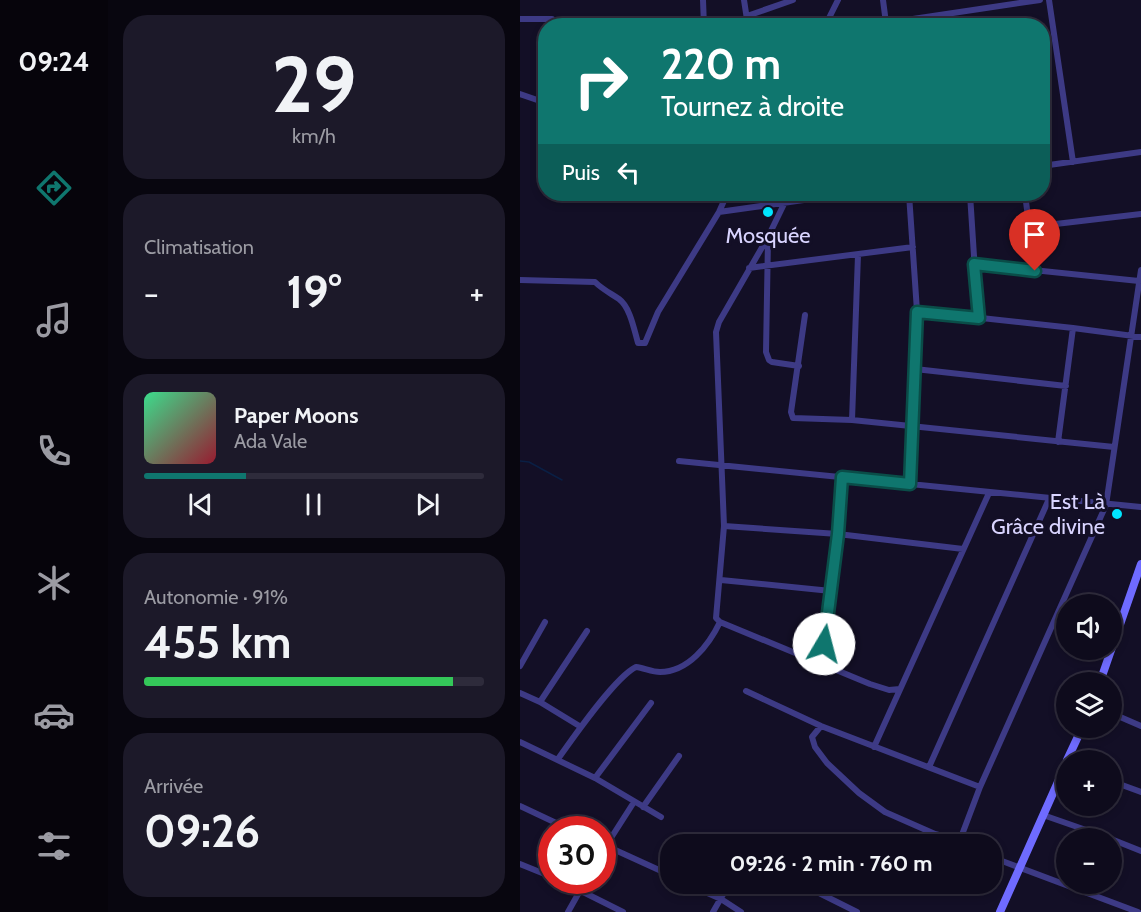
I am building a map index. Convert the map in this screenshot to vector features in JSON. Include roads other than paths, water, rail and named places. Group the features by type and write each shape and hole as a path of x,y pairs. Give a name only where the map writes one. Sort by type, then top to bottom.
{"street":[{"path":"703,0 704,18"},
{"path":"744,0 746,16 793,0"},
{"path":"828,18 838,0"},
{"path":"883,0 885,18"},
{"path":"916,18 1005,3 1040,0"},
{"path":"1049,0 1073,162"},
{"path":"520,19 538,19"},
{"path":"520,94 538,101"},
{"path":"1050,165 1141,152"},
{"path":"520,280 595,282 620,300 627,310 638,343 645,343 658,312 724,201"},
{"path":"719,212 793,201"},
{"path":"910,201 917,312 910,484"},
{"path":"970,201 979,318"},
{"path":"1026,201 1035,271"},
{"path":"785,202 768,237 719,322 716,332 724,526 716,618 720,622 766,642 821,662 870,684 889,690 900,689"},
{"path":"1030,227 1141,214"},
{"path":"768,237 766,352 772,362 799,366"},
{"path":"749,268 913,247"},
{"path":"852,420 858,255"},
{"path":"974,264 1139,281"},
{"path":"962,834 980,787 1106,505 1141,270"},
{"path":"917,312 1141,337"},
{"path":"805,315 791,412 793,418 852,420 1114,447"},
{"path":"1058,441 1073,328"},
{"path":"916,369 1066,387"},
{"path":"679,461 1141,507"},
{"path":"821,662 838,534 842,477"},
{"path":"874,747 989,493"},
{"path":"929,766 1049,499"},
{"path":"724,526 838,534 963,549"},
{"path":"1103,672 1141,564"},
{"path":"721,580 831,591"},
{"path":"520,666 545,622"},
{"path":"558,759 581,727 631,670 638,667 662,672 676,668 694,658 713,636 720,622"},
{"path":"540,702 587,631"},
{"path":"746,691 821,726 980,787"},
{"path":"520,693 540,702 581,727"},
{"path":"595,778 651,703"},
{"path":"1122,718 1141,726"},
{"path":"821,726 812,737 815,747 859,793 885,812 935,834"},
{"path":"520,742 595,778 661,817"},
{"path":"643,807 679,756"},
{"path":"1000,912 1056,786"},
{"path":"1122,786 1141,792"},
{"path":"616,828 634,802"},
{"path":"520,806 541,816"},
{"path":"1043,815 1079,828"},
{"path":"1122,844 1141,851"},
{"path":"616,849 660,870"},
{"path":"1002,860 1138,912"},
{"path":"520,864 538,871"},
{"path":"568,912 579,894"},
{"path":"589,894 623,912"},
{"path":"710,894 741,912"},
{"path":"713,912 724,894"},
{"path":"821,894 857,912"}],"waterway":[{"path":"520,461 529,462 562,480"}],"place":[{"name":"Mosquée","path":"768,212"},
{"name":"Est Là Grâce divine","path":"1117,514"}]}
